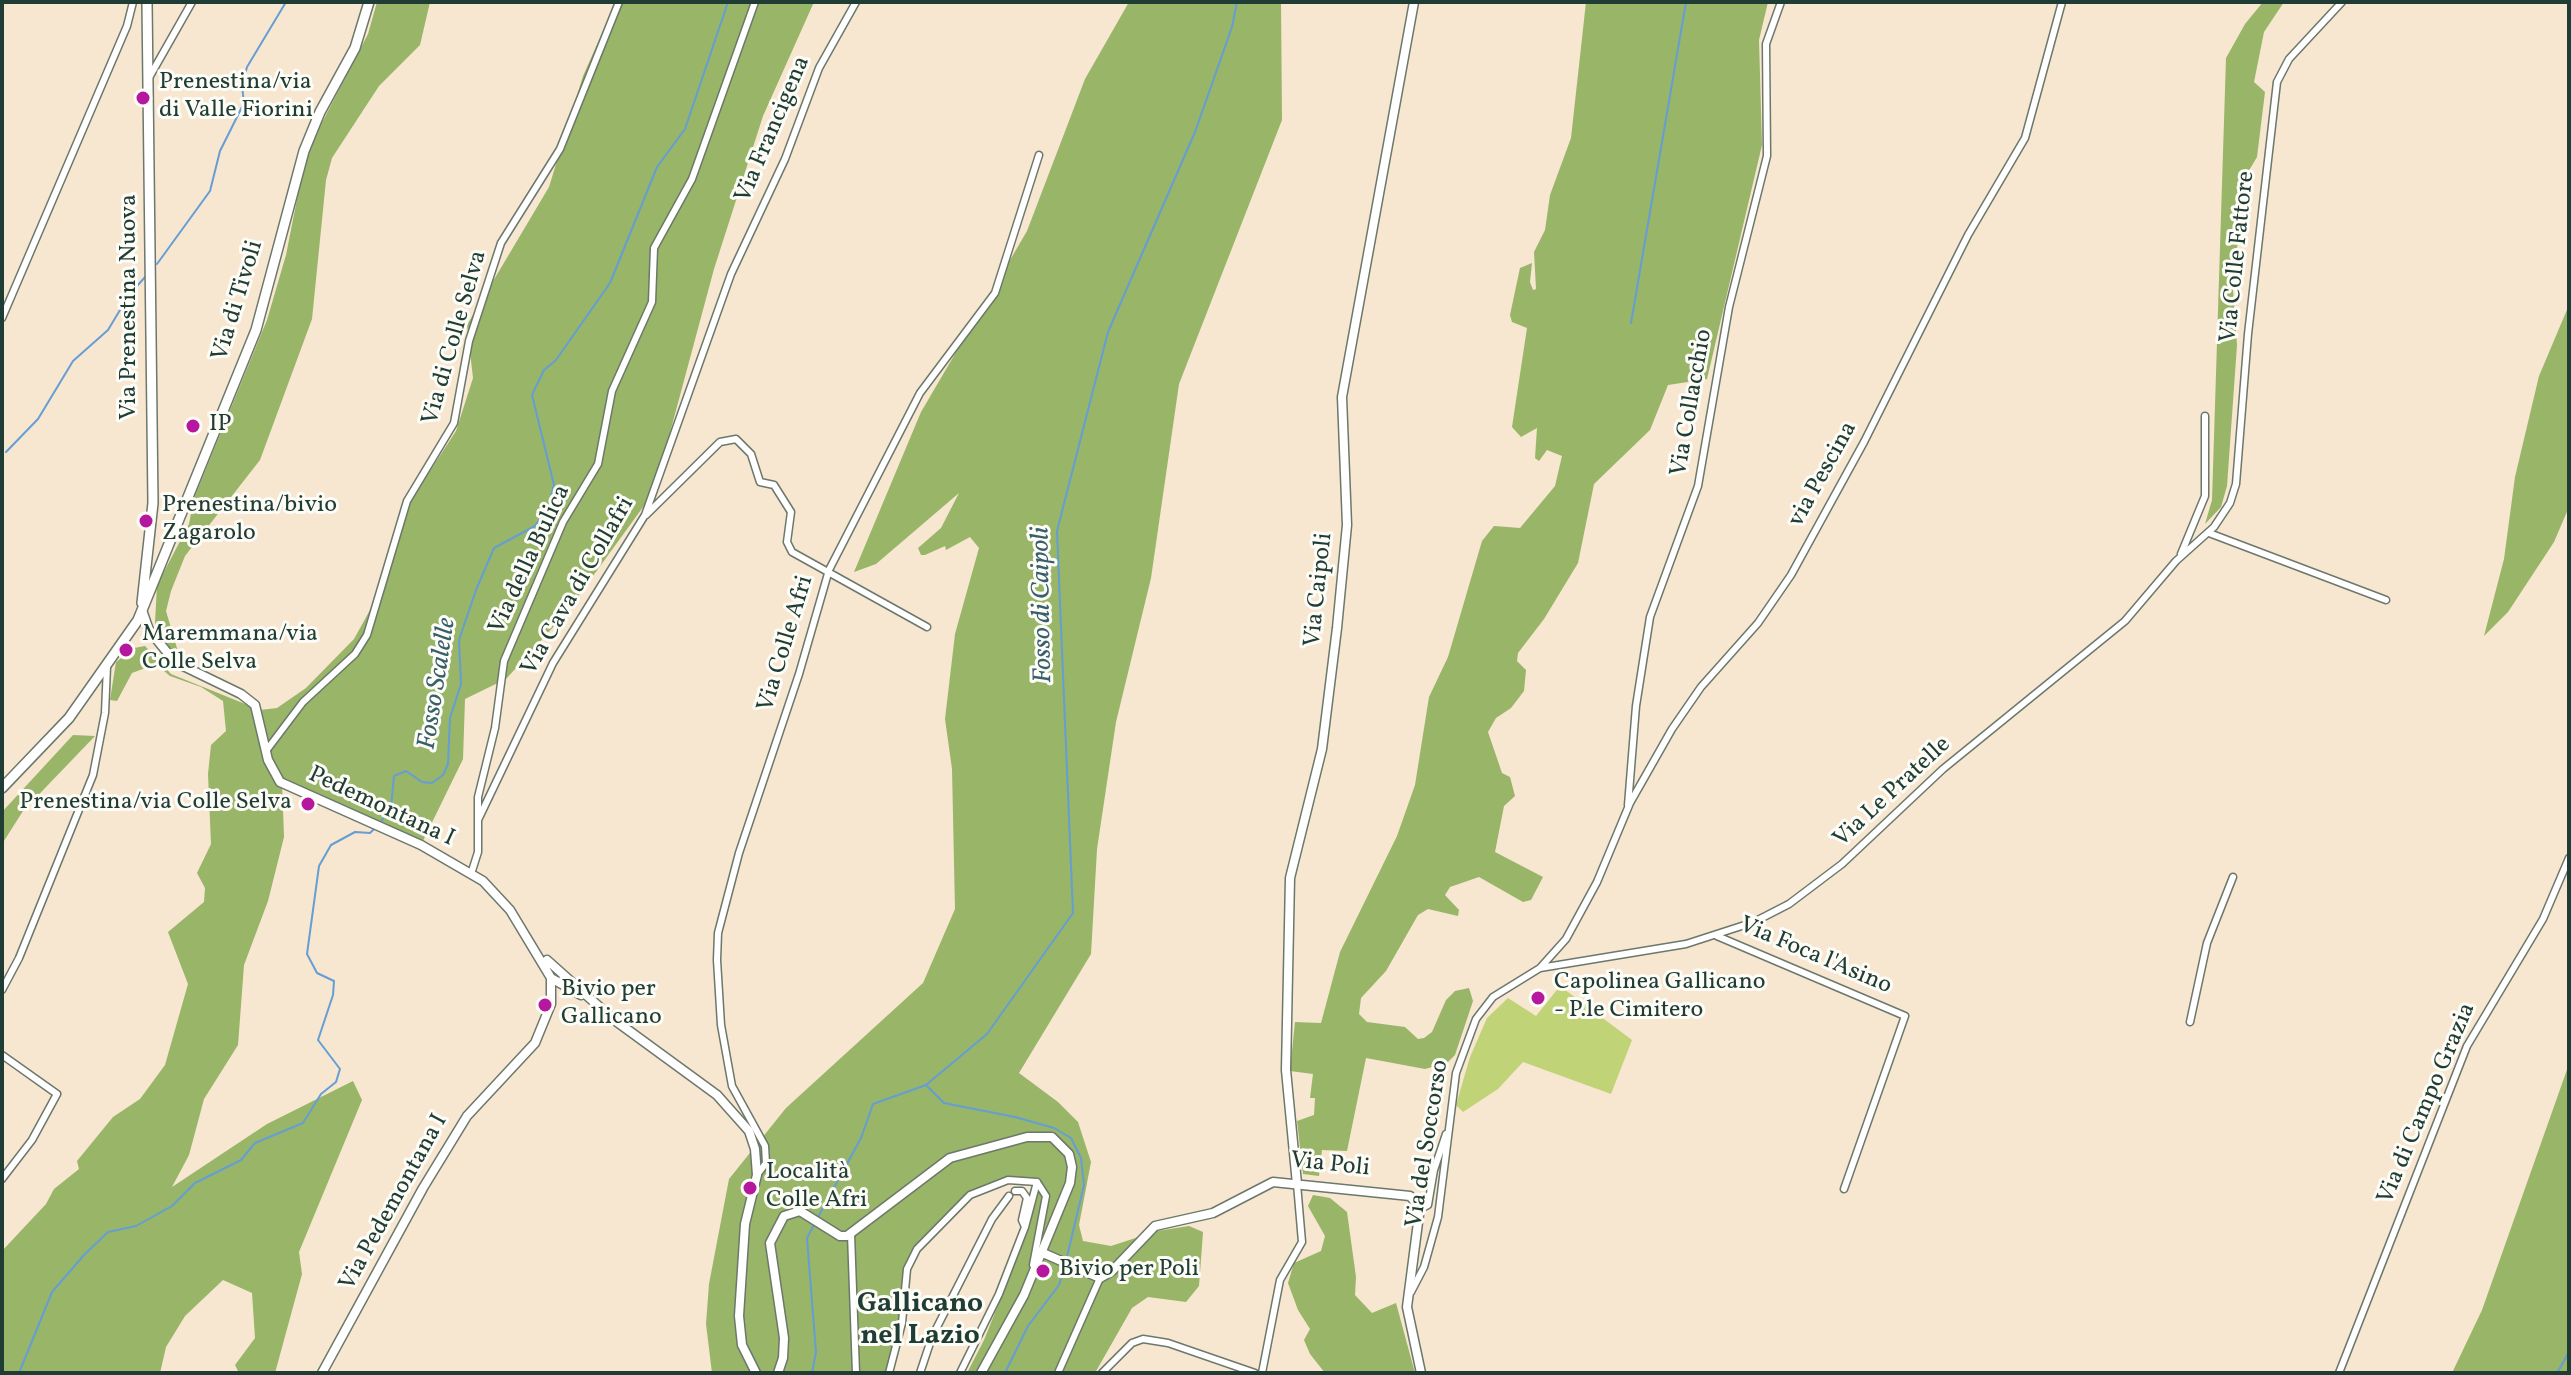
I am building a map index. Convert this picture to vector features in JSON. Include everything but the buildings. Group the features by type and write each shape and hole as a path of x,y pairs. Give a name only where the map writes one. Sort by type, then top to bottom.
{"main road":[{"name":"Via Prenestina Nuova","path":"142,610 153,503 147,2"},
{"name":"Via di Tivoli","path":"2,788 52,738 107,664 142,610 261,318 308,140 354,51 369,2"}],"street":[{"path":"2,318 127,26 133,2"},
{"path":"150,76 192,2"},
{"name":"Via di Colle Selva","path":"266,751 303,702 355,654 367,635 404,507 454,423 469,341 501,243 560,149 619,2"},
{"name":"Via della Bulica","path":"471,874 478,856 479,791 497,722 504,661 563,522 598,464 610,396 652,302 653,252 692,179 755,2"},
{"name":"Via Francigena","path":"731,274 785,159 819,68 856,2"},
{"name":"Via Caipoli","path":"1297,1184 1286,1070 1290,878 1322,749 1337,628 1347,525 1340,427 1342,394 1414,2"},
{"name":"Via Collacchio","path":"1628,808 1638,693 1649,621 1658,587 1698,486 1727,315 1767,156 1767,40 1781,2"},
{"name":"via Pescina","path":"1628,808 1689,703 1758,623 1791,575 1869,432 1962,245 2023,141 2034,113 2062,2"},
{"name":"Via Colle Fattore","path":"2209,533 2225,511 2235,487 2248,334 2277,82 2292,56 2342,2"},
{"name":"Via Colle Afri","path":"757,1175 766,1163 765,1146 732,1086 721,1025 717,942 744,836 799,674 829,570 920,393 996,290 1039,155"},
{"name":"Via Cava di Collafri","path":"477,823 553,663 645,515 731,274"},
{"path":"2179,557 2205,496 2205,416"},
{"path":"645,515 720,442 736,439 749,451 760,482 774,485 789,508 793,518 787,542 790,550 927,627"},
{"path":"2209,533 2386,600"},
{"name":"Via Le Pratelle","path":"1540,968 1633,955 1717,936 1780,910 1842,864 1943,769 2125,621 2179,557 2209,533"},
{"name":"Pedemontana I","path":"142,610 149,630 175,662 241,694 255,705 266,751 280,782 391,832 471,874 502,899 551,978"},
{"path":"2,990 19,958 93,775 105,713 107,664"},
{"name":"Via del Soccorso","path":"1407,1298 1422,1273 1436,1227 1459,1062 1478,1015 1498,993 1540,968 1575,925 1628,808"},
{"name":"Via di Campo Grazia","path":"2339,1373 2467,1046 2543,919 2569,858"},
{"path":"2190,1022 2210,935 2233,877"},
{"name":"Via Foca l'Asino","path":"1717,936 1905,1016 1844,1189"},
{"path":"535,948 594,1004 732,1108 752,1136 757,1175 745,1224 739,1305 742,1345 756,1373"},
{"path":"551,978 561,974"},
{"path":"551,978 594,1004"},
{"name":"Via Pedemontana I","path":"322,1373 460,1128 535,1043 551,1002 551,978"},
{"path":"551,1002 570,990"},
{"path":"2,1055 57,1094 32,1140 2,1179"},
{"path":"1421,1373 1407,1298 1420,1209 1428,1205 1434,1170 1449,1127"},
{"path":"778,1373 784,1338 770,1243 784,1216 793,1211 804,1212 840,1236 851,1234 950,1158 1017,1139 1047,1136 1065,1149 1072,1171 1043,1253 981,1373"},
{"path":"889,1373 902,1323 907,1269 917,1249 970,1195 1008,1180 1037,1182"},
{"path":"960,1373 999,1294 1025,1227 1037,1182"},
{"path":"1032,1276 1046,1196 1037,1182"},
{"name":"Via Poli","path":"1096,1277 1112,1271 1155,1226 1213,1213 1268,1183 1402,1194 1418,1201 1420,1209"},
{"path":"1262,1373 1279,1283 1302,1242 1297,1184"},
{"path":"920,1373 932,1337 971,1260 1012,1193 1022,1191 1027,1198 1022,1220 1025,1227"},
{"path":"851,1234 856,1373"},
{"path":"1043,1253 1096,1277 1058,1373"},
{"path":"1102,1373 1132,1343 1143,1339 1168,1343 1255,1373"}],"green space":[{"path":"377,2 430,2 420,45 379,86 332,158 326,180 312,319 260,460 185,556 171,591 166,611 179,655 177,661 155,623 157,585 189,524 194,498 267,320 286,255 302,174 315,136 368,34"},
{"path":"616,2 814,2 763,116 714,269 654,492 566,613 506,679 465,699 463,759 421,845 282,782 284,837 268,901 244,965 238,1045 204,1099 189,1155 172,1187 267,1124 353,1081 362,1100 299,1252 302,1274 275,1373 239,1373 235,1365 255,1338 252,1293 223,1280 185,1316 166,1347 160,1373 2,1373 2,1251 46,1204 54,1189 79,1169 77,1161 113,1117 140,1099 165,1065 188,984 168,932 204,902 205,888 197,873 211,844 208,774 211,745 226,731 223,701 201,687 170,676 158,666 132,673 117,701 110,700 116,662 134,648 145,646 171,674 260,710 277,708 306,688 354,639 370,610 400,517 456,431 473,378 467,325 549,187 583,76"},
{"path":"1129,2 1281,2 1282,120 1179,384 1151,578 1116,722 1097,849 1091,954 1019,1073 1058,1102 1078,1122 1091,1162 1079,1225 1083,1241 1111,1246 1157,1231 1189,1226 1203,1232 1199,1286 1186,1302 1148,1297 1132,1308 1095,1373 967,1373 984,1340 1027,1233 1038,1188 1035,1181 1019,1179 970,1195 910,1260 889,1373 712,1373 706,1324 709,1284 729,1179 786,1108 923,983 955,909 952,769 945,719 955,634 979,548 970,537 946,550 945,546 925,555 921,555 918,548 941,528 959,493 876,564 854,572 921,412 1027,231 1085,79"},
{"path":"1586,2 1768,2 1759,40 1762,145 1707,379 1668,385 1650,430 1594,484 1578,563 1544,619 1518,653 1517,661 1526,670 1524,691 1511,708 1496,718 1488,732 1502,773 1510,777 1515,796 1504,806 1495,852 1543,877 1531,900 1523,902 1479,877 1450,887 1445,895 1459,910 1458,916 1428,909 1418,915 1386,971 1361,998 1359,1014 1367,1022 1405,1027 1418,1039 1432,1032 1446,1000 1455,991 1469,988 1473,1001 1455,1055 1447,1063 1425,1069 1366,1058 1347,1151 1322,1150 1319,1176 1303,1174 1297,1121 1314,1115 1315,1098 1310,1098 1313,1074 1290,1071 1295,1022 1321,1023 1340,952 1397,836 1415,785 1429,697 1448,657 1482,541 1494,526 1520,528 1555,486 1562,456 1547,450 1539,461 1535,458 1537,428 1521,437 1512,427 1527,328 1512,322 1510,315 1520,268 1532,263 1530,282 1533,290 1536,289 1534,252 1545,230 1550,195 1571,138"},
{"path":"2263,2 2284,2 2264,32 2254,82 2265,92 2257,157 2244,179 2233,290 2237,345 2227,486 2221,507 2205,524 2212,500 2226,58 2245,24"},
{"path":"2569,305 2569,507 2554,542 2508,612 2484,636 2504,559 2515,477 2539,376"},
{"path":"73,735 95,736 23,811 2,844 2,812"},
{"path":"1560,986 1632,1040 1611,1094 1523,1062 1498,1089 1463,1112 1456,1105 1470,1057 1487,1018 1508,998 1536,1016"},
{"path":"2569,1064 2569,1373 2452,1373 2482,1310"},
{"path":"1313,1195 1330,1198 1347,1212 1356,1277 1355,1295 1372,1313 1396,1303 1415,1373 1325,1373 1310,1354 1304,1340 1310,1329 1298,1310 1288,1283 1294,1263 1321,1251 1325,1236 1308,1206"}],"waterway":[{"path":"157,264 210,191 220,151 244,103 242,86 247,67 286,2"},
{"name":"Fosso Scalelle","path":"380,823 391,807 394,776 406,771 422,782 432,783 443,775 448,764 450,718 461,684 459,640 476,590 494,548 535,526 548,508 554,485 532,395 544,370 556,360 610,283 657,167 685,129 728,2"},
{"name":"Fosso di Caipoli","path":"1066,1261 1084,1185 1081,1158 1071,1138 1054,1128 1015,1117 944,1103 926,1085 987,1034 1073,913 1057,531 1108,332 1195,132 1232,27 1237,2"},
{"path":"1631,323 1686,2"},
{"path":"6,452 38,419 73,361 108,330 129,295 146,276"},
{"name":"Fosso Scalelle","path":"19,1373 52,1292 108,1232 136,1226 172,1206 195,1183 241,1160 255,1143 303,1123 321,1094 336,1082 340,1069 318,1040 333,995 334,981 317,973 307,954 319,866 331,845 355,832 370,833 376,827"},
{"name":"Fosso di Caipoli","path":"817,1219 861,1138 873,1104 926,1085"},
{"name":"Fosso di Caipoli","path":"812,1373 816,1352 807,1238 814,1225"},
{"name":"Fosso di Caipoli","path":"1005,1373 1028,1326 1059,1285 1065,1267"},
{"path":"2557,1373 2569,1352"}],"place":[{"name":"Prenestina/via di Valle Fiorini","path":"143,98"},
{"name":"IP","path":"193,426"},
{"name":"Prenestina/bivio Zagarolo","path":"146,521"},
{"name":"Maremmana/via Colle Selva","path":"126,650"},
{"name":"Prenestina/via Colle Selva","path":"308,804"},
{"name":"Capolinea Gallicano - P.le Cimitero","path":"1538,998"},
{"name":"Bivio per Gallicano","path":"545,1005"},
{"name":"Località Colle Afri","path":"750,1188"},
{"name":"Bivio per Poli","path":"1043,1271"}],"district":[{"name":"Gallicano nel Lazio","path":"920,1322"}]}
